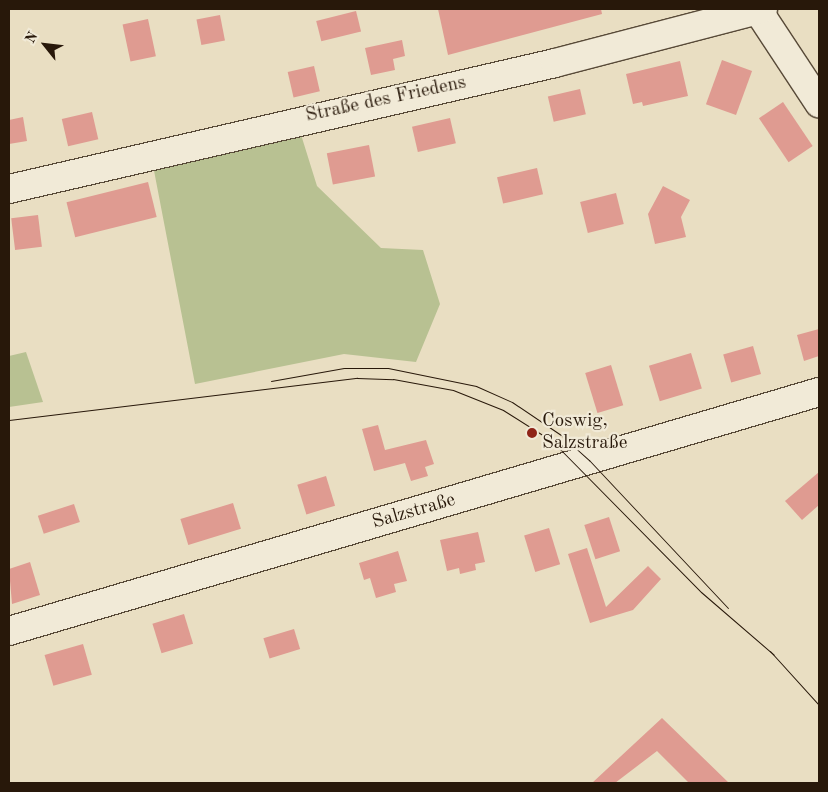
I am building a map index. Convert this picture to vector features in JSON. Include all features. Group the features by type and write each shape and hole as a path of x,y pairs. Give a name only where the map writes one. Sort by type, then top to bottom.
{"street":[{"path":"760,10 819,103"},
{"name":"Straße des Friedens","path":"9,189 564,61 760,10"},
{"name":"Salzstraße","path":"9,631 819,392"}],"green space":[{"path":"298,125 317,186 381,248 423,250 440,304 416,362 344,354 195,384 151,155"},
{"path":"26,352 43,402 9,407 9,356"}],"building":[{"path":"438,9 601,9 602,14 448,55"},
{"path":"356,11 361,31 321,41 316,21"},
{"path":"220,15 225,41 201,45 196,20"},
{"path":"148,19 156,56 130,62 123,24"},
{"path":"402,40 405,56 393,59 395,70 371,75 365,48"},
{"path":"722,60 752,71 736,115 706,104"},
{"path":"680,61 688,96 643,106 642,102 633,104 626,74"},
{"path":"314,66 320,91 294,97 288,72"},
{"path":"580,89 586,114 554,122 548,96"},
{"path":"783,102 813,146 789,162 759,118"},
{"path":"92,112 98,139 68,146 62,119"},
{"path":"23,117 27,141 9,144 9,120"},
{"path":"450,118 456,143 418,152 412,127"},
{"path":"369,145 375,176 333,185 327,153"},
{"path":"537,168 543,194 503,204 497,177"},
{"path":"148,182 157,217 75,237 66,202"},
{"path":"663,186 690,200 681,217 686,237 655,244 648,214"},
{"path":"616,193 624,224 588,233 580,202"},
{"path":"38,215 42,247 15,250 11,218"},
{"path":"819,329 819,356 804,361 797,335"},
{"path":"753,346 761,374 731,382 723,355"},
{"path":"691,353 702,388 660,401 649,366"},
{"path":"611,365 623,405 597,413 585,373"},
{"path":"378,425 385,450 426,440 434,464 425,467 428,476 411,481 405,463 374,471 362,429"},
{"path":"819,472 819,505 802,520 785,501"},
{"path":"326,476 335,506 306,514 297,485"},
{"path":"233,503 241,529 188,545 180,519"},
{"path":"74,504 80,522 44,534 38,516"},
{"path":"609,517 620,551 595,559 584,525"},
{"path":"549,528 560,564 535,572 524,536"},
{"path":"478,532 485,562 475,564 476,570 460,574 459,568 447,571 440,540"},
{"path":"587,548 606,607 648,566 661,579 633,610 590,623 568,554"},
{"path":"398,551 407,581 394,584 396,592 376,598 370,578 364,580 359,563"},
{"path":"30,562 40,595 12,604 9,569"},
{"path":"184,614 193,644 162,653 152,624"},
{"path":"294,629 300,649 270,658 263,638"},
{"path":"83,644 92,675 53,686 45,655"},
{"path":"662,718 729,783 689,783 657,751 615,783 592,783"}],"tram line":[{"path":"271,381 344,368 388,368 476,386 512,402 561,435 589,460 728,608"},
{"path":"9,420 357,378 393,379 453,390 503,410 552,441 701,592 774,655"},
{"path":"770,651 819,705"}],"place":[{"name":"Coswig, Salzstraße","path":"532,433"}]}
